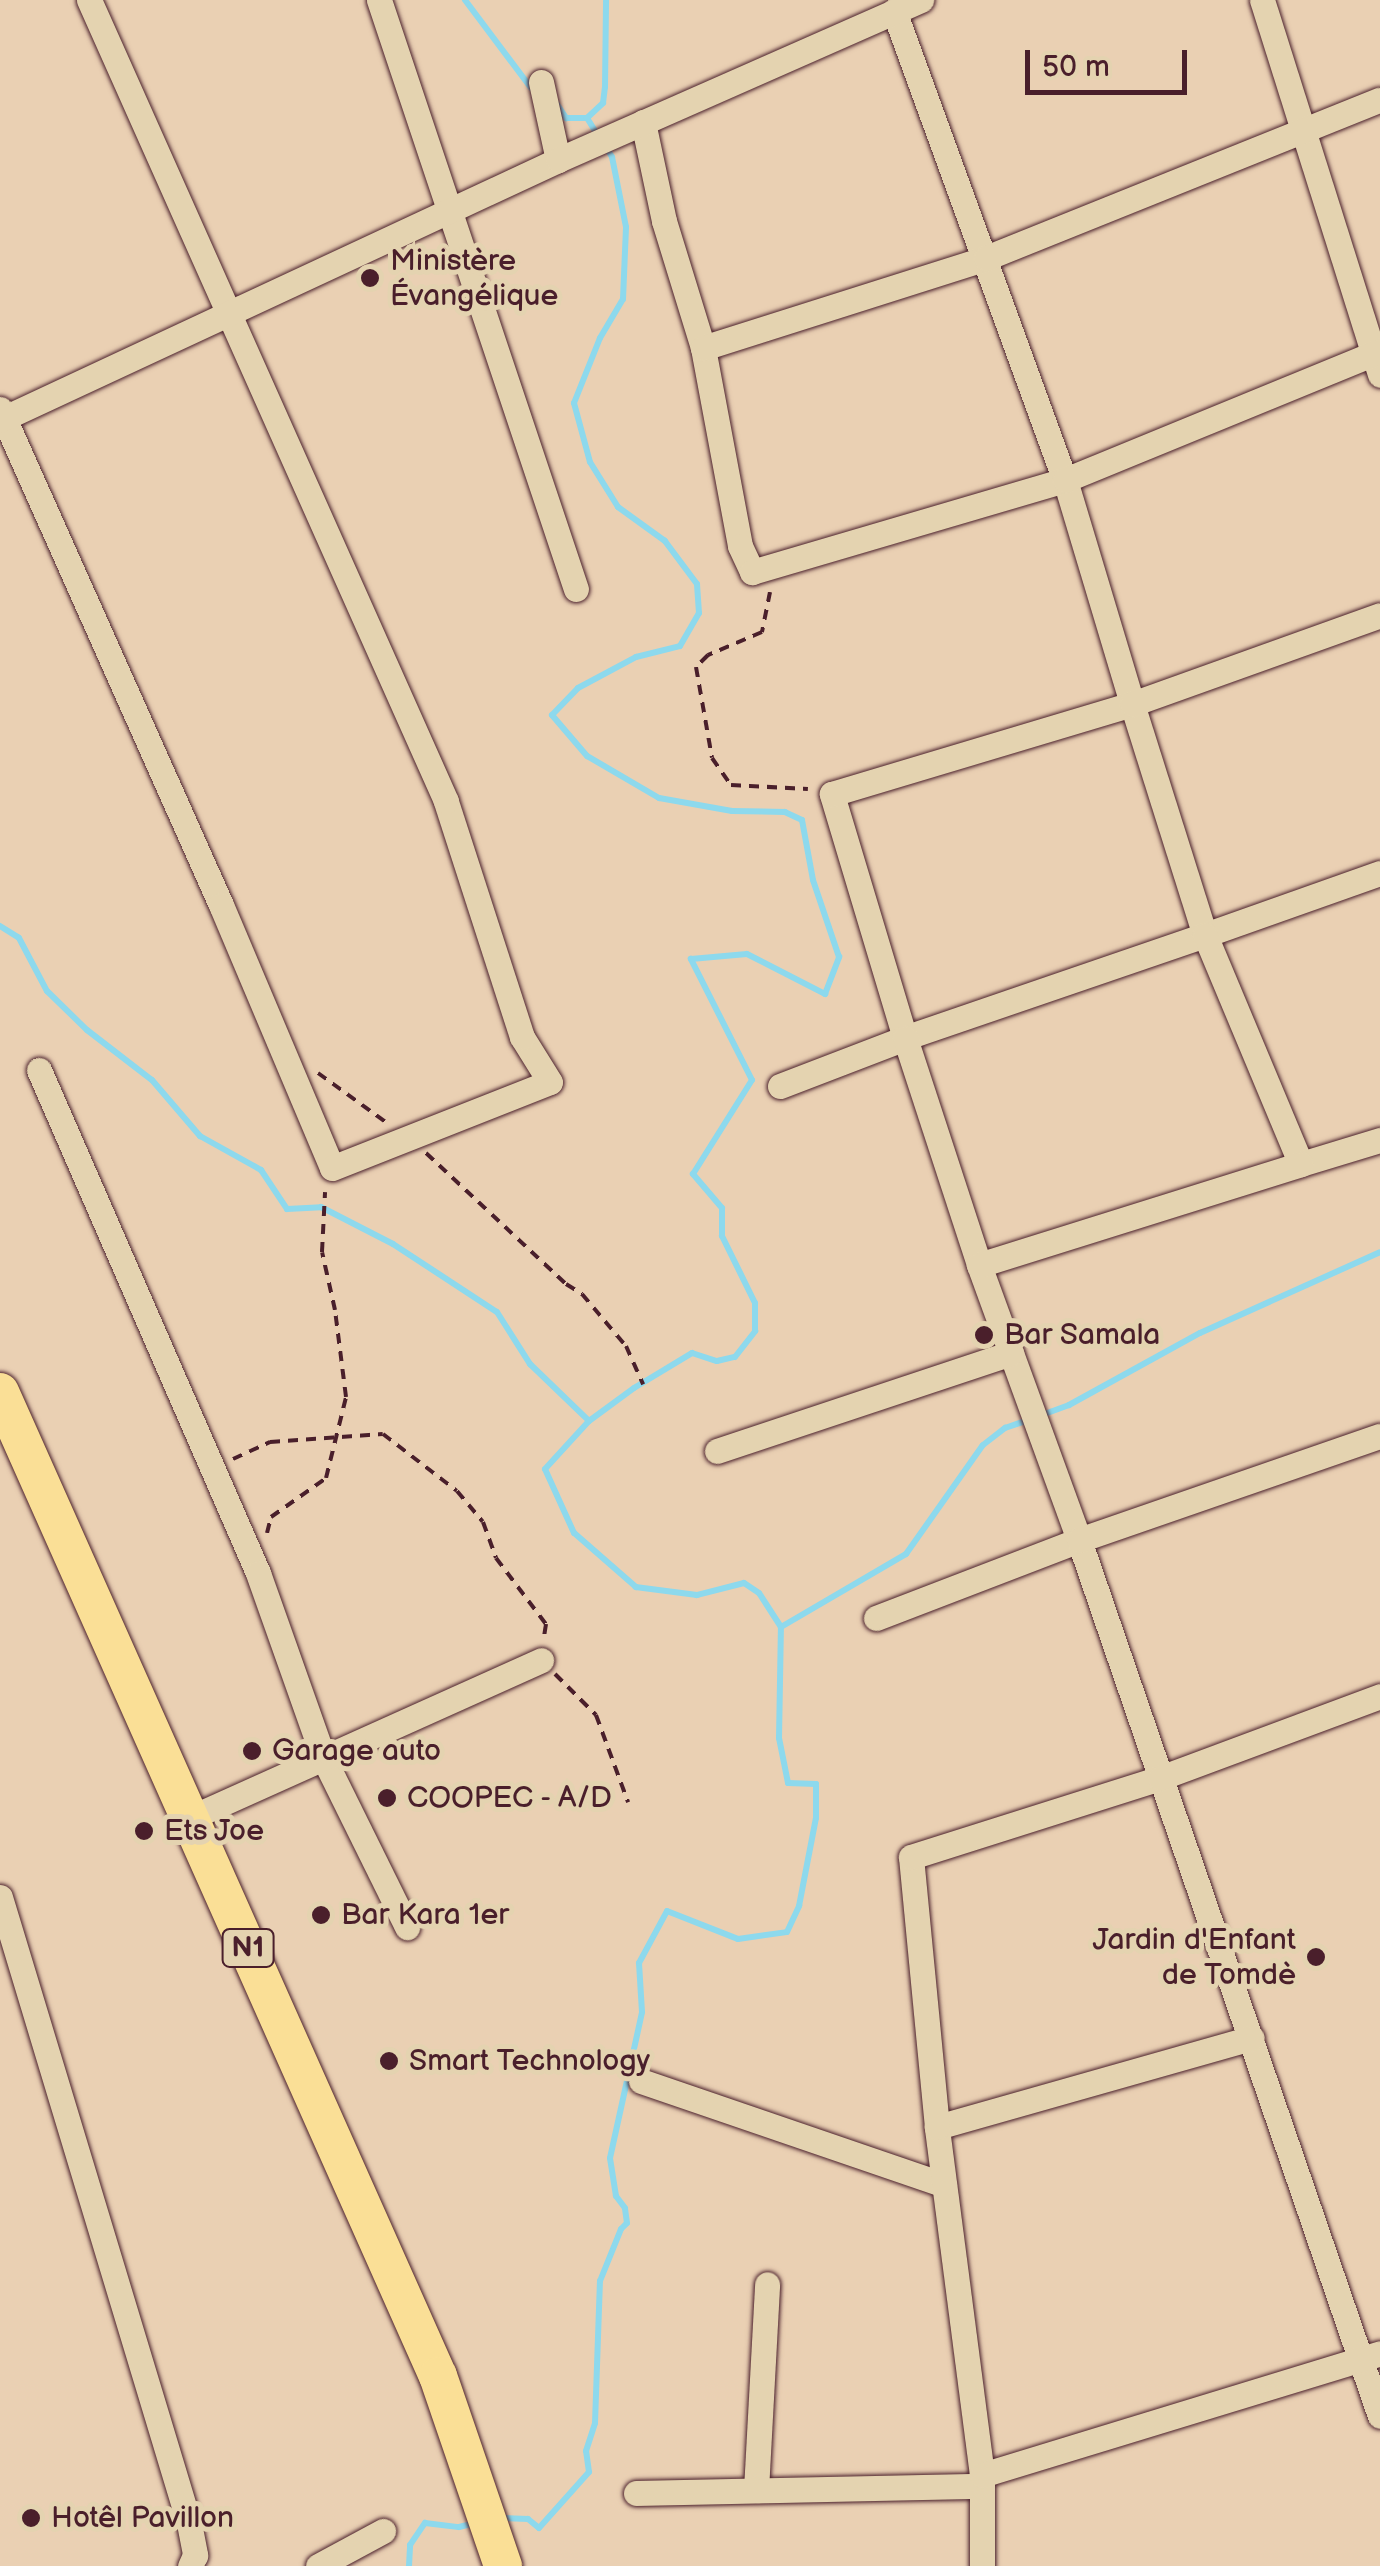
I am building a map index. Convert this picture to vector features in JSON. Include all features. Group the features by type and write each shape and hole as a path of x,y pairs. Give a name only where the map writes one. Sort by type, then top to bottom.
{"highway":[{"name":"N1","path":"0,1392 438,2376 503,2566"}],"street":[{"path":"89,0 230,311 446,801 522,1038 550,1082 332,1168 1,416 230,311 452,211 567,156 921,0"},
{"path":"379,0 576,589"},
{"path":"634,126 702,348 740,546 752,572 1064,480 1377,359 1262,0"},
{"path":"894,11 1064,480 1205,935 1301,1164"},
{"path":"544,92 546,117 567,156"},
{"path":"702,348 986,258 1380,100"},
{"path":"1380,615 1132,704 832,794 905,1038 979,1264 1252,2038 1371,2356 1380,2416"},
{"path":"780,1086 905,1038 1380,873"},
{"path":"39,1070 258,1573 323,1757 407,1926"},
{"path":"979,1264 1380,1140"},
{"path":"717,1452 1011,1354"},
{"path":"876,1618 1079,1540 1380,1436"},
{"path":"190,1818 541,1660"},
{"path":"982,2566 982,2480 937,2127 911,1858 1160,1778 1380,1696"},
{"path":"0,1897 189,2522 195,2555 190,2566"},
{"path":"937,2127 1252,2038"},
{"path":"642,2080 944,2186"},
{"path":"756,2490 766,2284"},
{"path":"636,2493 982,2480 1371,2356"},
{"path":"318,2566 383,2532"}],"path":[{"path":"752,572 770,586 770,611 762,632 708,655 696,667 712,758 731,785 832,794"},
{"path":"280,1044 409,1138 566,1284 582,1294 626,1346 643,1384"},
{"path":"258,1573 271,1517 326,1478 346,1397 322,1252 321,1207 332,1168"},
{"path":"211,1466 270,1442 384,1434 457,1492 483,1522 496,1558 546,1624 541,1660 596,1715 628,1802"}],"waterway":[{"path":"465,0 531,88"},
{"path":"587,118 603,103 606,0"},
{"path":"554,100 566,118 587,118"},
{"path":"587,118 599,137"},
{"path":"502,2518 528,2519 539,2528 589,2472 586,2451 595,2423 600,2281 627,2223 625,2208 616,2196 610,2158 642,2012 639,1963 667,1911 738,1939 787,1932 799,1906 816,1818 816,1784 788,1783 779,1738 781,1627 759,1593 744,1583 697,1595 636,1587 574,1533 545,1469 589,1421 634,1388 692,1353 717,1361 735,1357 755,1331 755,1303 722,1236 722,1208 693,1174 752,1080 691,959 747,954 825,994 839,957 813,880 802,820 785,812 732,811 659,798 587,756 552,715 578,688 636,657 680,646 699,613 697,584 665,541 618,507 590,462 574,403 600,338 623,299 626,227 612,157 606,147"},
{"path":"0,926 19,938 47,991 87,1030 152,1080 200,1136 261,1170 287,1209 321,1207 393,1244 497,1312 530,1364 589,1421"},
{"path":"1039,1416 1069,1405 1200,1333 1380,1252"},
{"path":"781,1627 906,1554 983,1445 1005,1428 1028,1420"},
{"path":"409,2566 410,2545 425,2523 459,2527 475,2523"}],"place":[{"name":"Ministère Évangélique","path":"370,278"},
{"name":"Bar Samala","path":"984,1335"},
{"name":"Garage auto","path":"252,1751"},
{"name":"COOPEC - A/D","path":"387,1798"},
{"name":"Ets Joe","path":"144,1831"},
{"name":"Bar Kara 1er","path":"321,1915"},
{"name":"Jardin d'Enfant de Tomdè","path":"1316,1957"},
{"name":"Smart Technology","path":"389,2061"},
{"name":"Hotêl Pavillon","path":"31,2518"}]}
